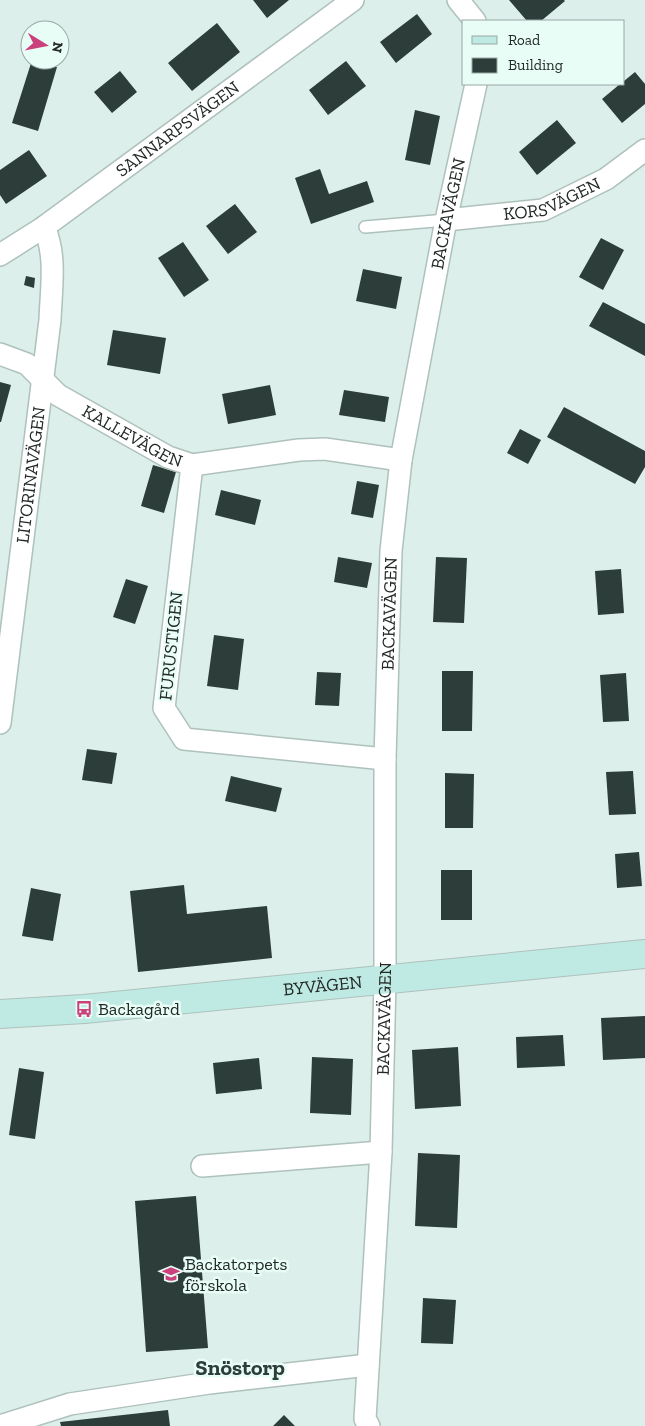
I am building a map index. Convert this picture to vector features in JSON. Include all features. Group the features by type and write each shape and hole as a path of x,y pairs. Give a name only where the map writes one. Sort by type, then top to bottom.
{"street":[{"name":"SANNARPSVÄGEN","path":"0,255 44,227 353,0"},
{"path":"458,0 474,20"},
{"name":"BACKAVÄGEN","path":"364,1424 381,1152 385,979 385,759 391,551 401,460 446,220 476,85"},
{"name":"KORSVÄGEN","path":"446,220 543,210 606,179 645,150"},
{"name":"LITORINAVÄGEN","path":"0,723 50,320 52,259 50,241 44,227"},
{"name":"KALLEVÄGEN","path":"0,354 27,364 58,395 168,457 192,465 316,449 401,460"},
{"name":"FURUSTIGEN","path":"192,465 164,708 184,739 385,759"},
{"name":"BYVÄGEN","path":"0,1014 84,1009 645,954"},
{"path":"202,1166 381,1152"},
{"path":"0,1426 70,1404 210,1383 368,1365"}],"lane":[{"path":"365,227 446,220"}],"building":[{"path":"253,0 289,0 267,18"},
{"path":"509,0 565,1 542,20 526,20"},
{"path":"417,14 432,34 396,63 380,42"},
{"path":"217,23 240,52 192,91 168,63"},
{"path":"346,61 366,86 328,115 309,90"},
{"path":"29,70 56,70 38,131 12,123"},
{"path":"120,71 137,92 112,113 94,92"},
{"path":"635,72 645,84 645,104 622,123 602,99 619,85 625,85 625,80"},
{"path":"415,110 440,116 430,165 405,160"},
{"path":"557,120 576,143 537,175 519,152"},
{"path":"29,150 47,176 6,204 0,195 0,170"},
{"path":"320,169 329,194 367,181 374,202 311,224 295,178"},
{"path":"235,204 257,232 228,254 206,226"},
{"path":"601,238 624,250 603,290 579,277"},
{"path":"183,242 209,280 184,297 158,258"},
{"path":"363,269 402,277 396,309 356,301"},
{"path":"26,276 35,278 34,288 24,285"},
{"path":"603,302 645,324 645,356 589,326"},
{"path":"113,330 166,338 160,374 107,365"},
{"path":"0,382 11,385 1,422 0,422"},
{"path":"270,385 276,415 228,424 222,394"},
{"path":"344,390 389,397 385,422 339,415"},
{"path":"564,407 645,451 645,467 635,484 547,437"},
{"path":"520,429 541,440 528,464 507,453"},
{"path":"153,465 176,472 164,513 141,506"},
{"path":"357,481 379,485 373,518 351,514"},
{"path":"221,490 261,500 255,525 215,515"},
{"path":"338,557 372,563 367,588 334,582"},
{"path":"436,557 467,558 464,623 433,622"},
{"path":"621,569 624,613 598,615 595,571"},
{"path":"126,579 148,586 135,624 113,617"},
{"path":"214,635 244,639 238,690 207,686"},
{"path":"442,671 473,671 472,731 442,731"},
{"path":"317,672 341,673 339,706 315,705"},
{"path":"626,673 629,721 603,722 600,675"},
{"path":"87,749 117,753 112,784 82,780"},
{"path":"633,771 636,814 609,815 606,772"},
{"path":"445,773 474,774 473,828 445,828"},
{"path":"231,776 282,788 276,812 225,801"},
{"path":"639,852 642,886 617,888 615,854"},
{"path":"441,870 472,870 472,920 441,920"},
{"path":"184,885 187,914 267,906 272,958 138,972 130,891"},
{"path":"31,888 61,894 53,941 22,936"},
{"path":"645,1016 645,1058 603,1060 601,1018"},
{"path":"563,1035 565,1066 517,1068 516,1037"},
{"path":"458,1047 461,1106 415,1109 412,1050"},
{"path":"312,1057 353,1059 351,1115 310,1113"},
{"path":"259,1058 262,1089 216,1094 213,1063"},
{"path":"19,1068 44,1072 35,1139 9,1135"},
{"path":"418,1153 460,1155 457,1228 415,1226"},
{"name":"Backatorpets förskola","path":"196,1196 208,1348 146,1352 135,1201"},
{"path":"423,1298 456,1300 453,1344 421,1343"},
{"path":"168,1410 170,1426 61,1426 60,1422"},
{"path":"284,1415 295,1426 273,1426"}],"place":[{"name":"Backagård","path":"84,1009"},
{"name":"Backatorpets förskola","path":"171,1274"}],"district":[{"name":"Snöstorp","path":"240,1367"}]}
